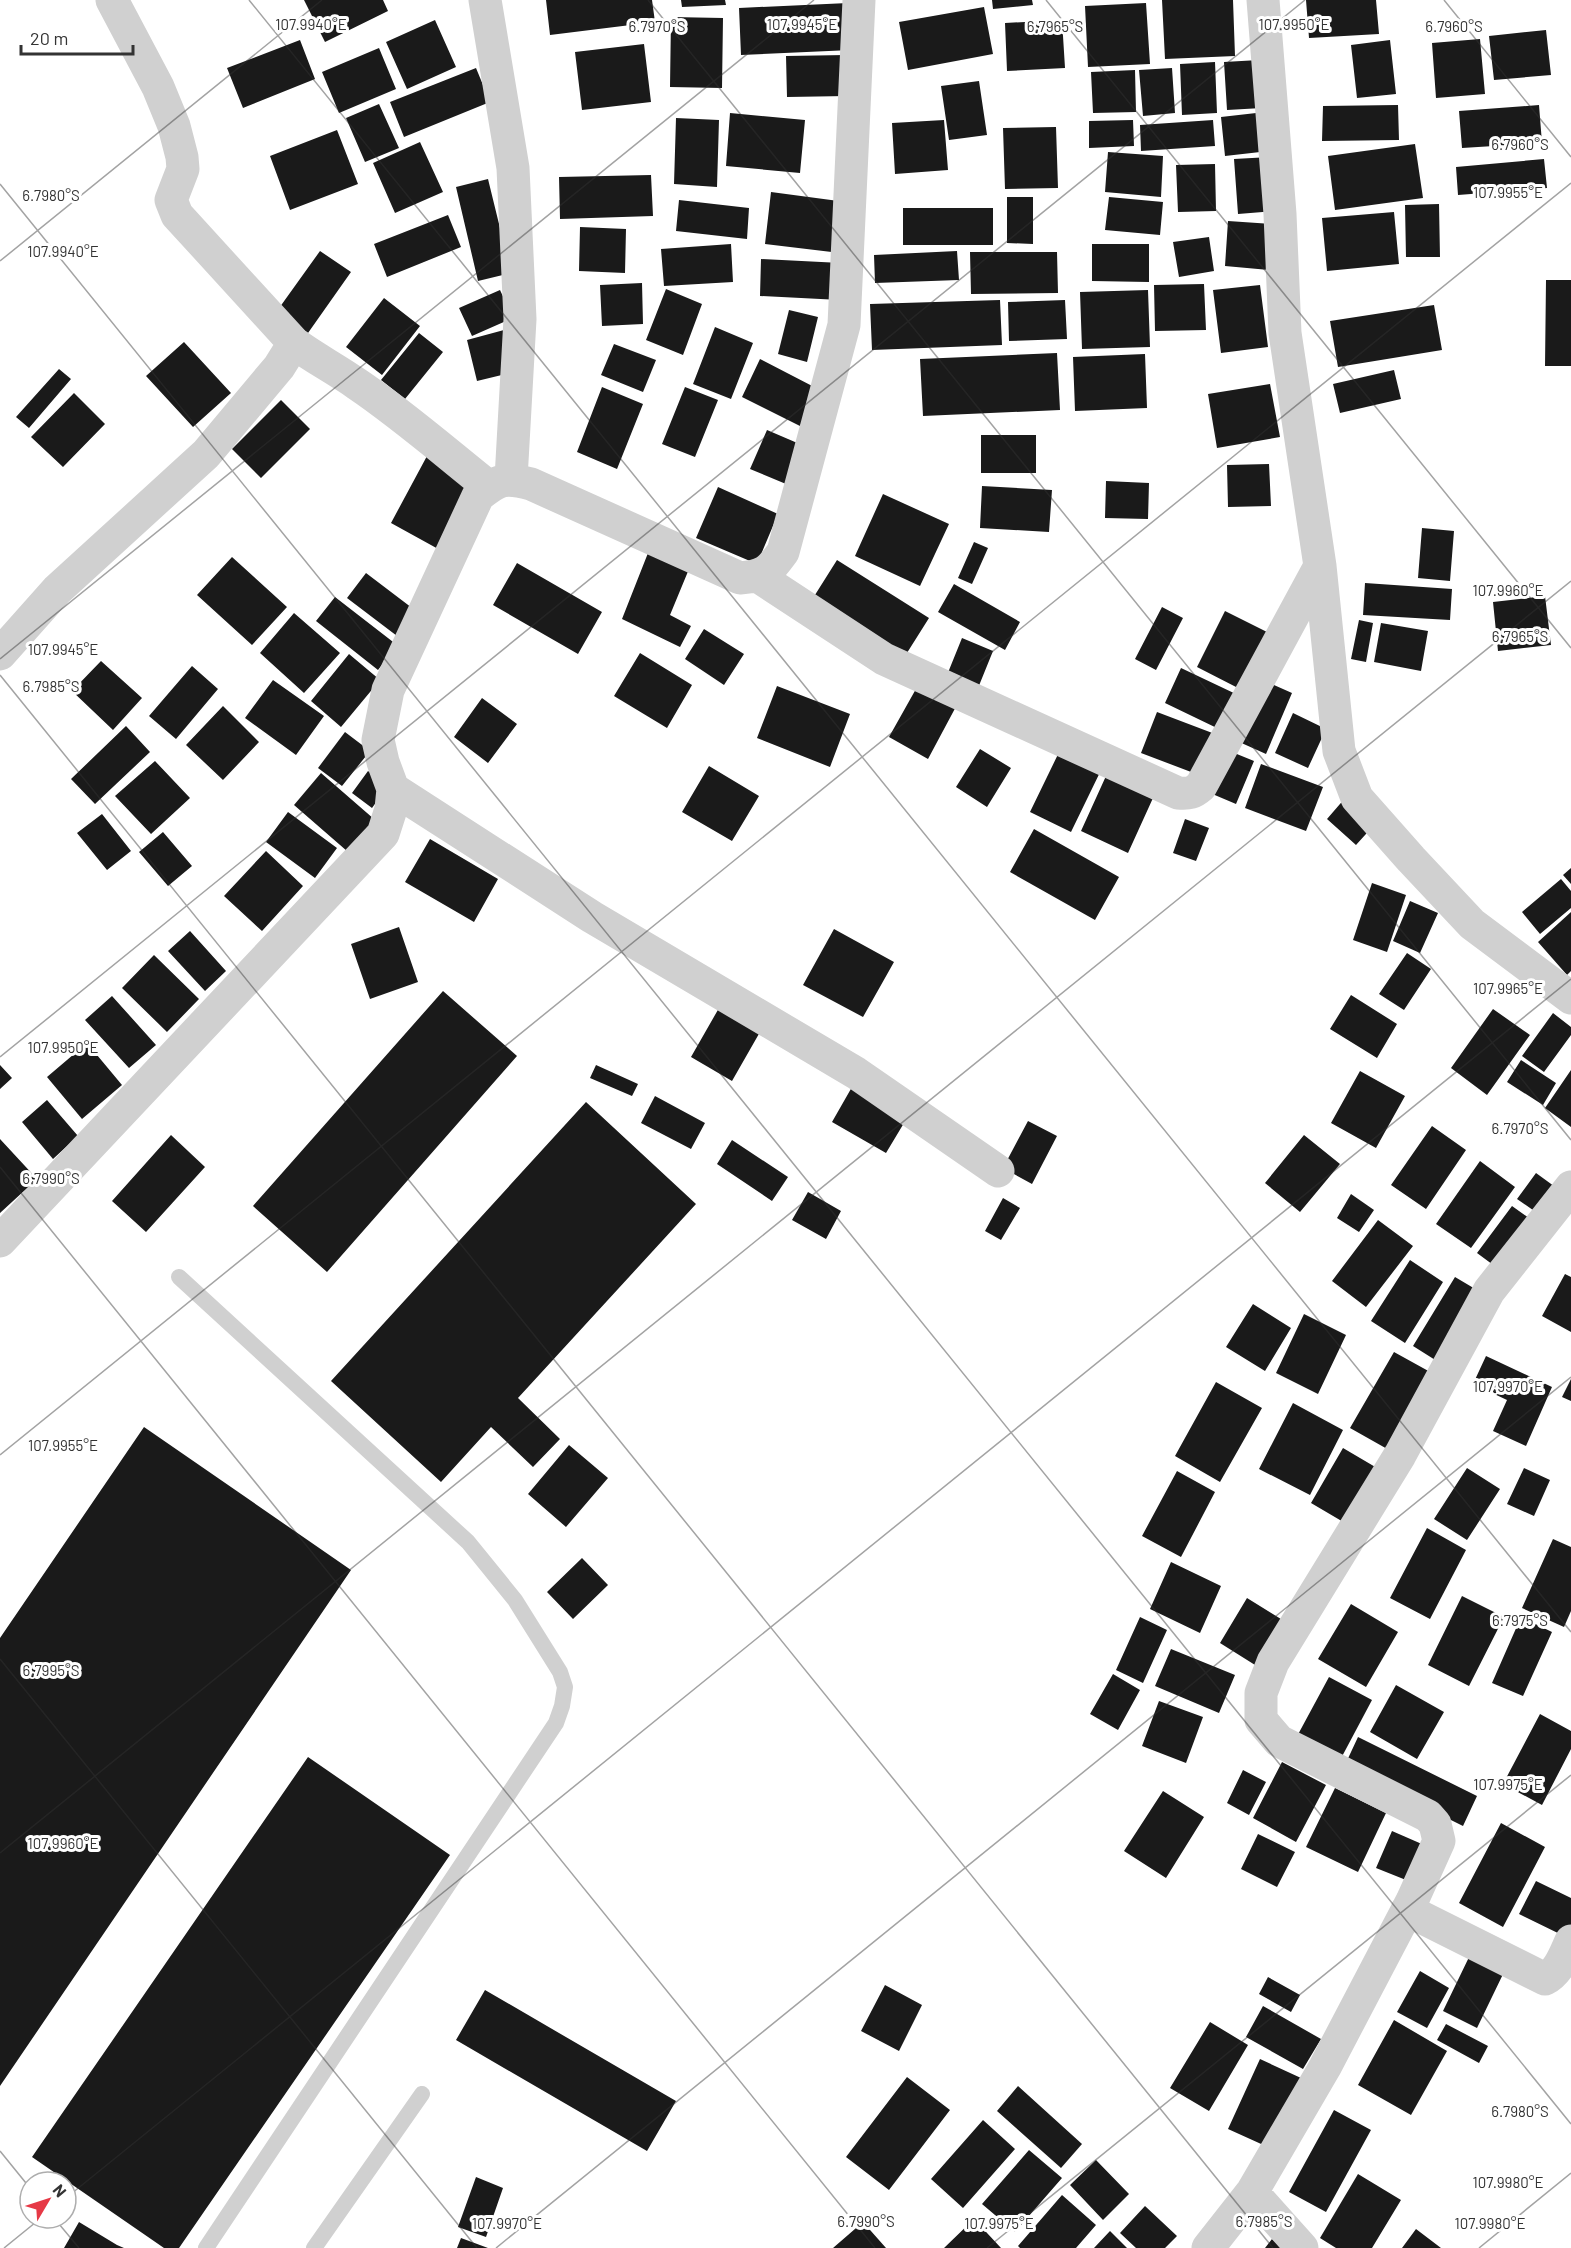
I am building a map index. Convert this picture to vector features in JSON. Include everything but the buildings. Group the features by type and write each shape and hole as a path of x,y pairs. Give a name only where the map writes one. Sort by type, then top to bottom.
{"street":[{"path":"112,0 158,87 174,126 183,169 171,200 177,215 294,343 500,483 531,484 740,578 759,577 771,568 783,552 844,325 859,0"},
{"path":"485,0 513,168 520,319 500,483"},
{"path":"1263,0 1280,214 1285,333 1320,566 1339,751 1358,798 1472,924 1571,998"},
{"path":"0,654 57,590 206,454 272,374 294,343"},
{"path":"0,1241 383,834 391,809 393,789 378,740 388,690 478,496 500,483"},
{"path":"759,577 884,659 1178,793 1187,794 1201,786 1320,566"},
{"path":"393,789 592,917 856,1073 998,1172"},
{"path":"1208,2248 1252,2192 1324,2067 1407,1910 1438,1841 1435,1824 1428,1816 1279,1741 1261,1720 1261,1693 1274,1662 1400,1455 1489,1291 1571,1186"},
{"path":"1407,1910 1545,1979 1551,1976 1557,1968 1571,1941"},
{"path":"1252,2192 1302,2248"}],"lane":[{"path":"179,1277 468,1542 515,1600 560,1672 565,1687 556,1723 206,2248"},
{"path":"314,2248 422,2094"}]}
